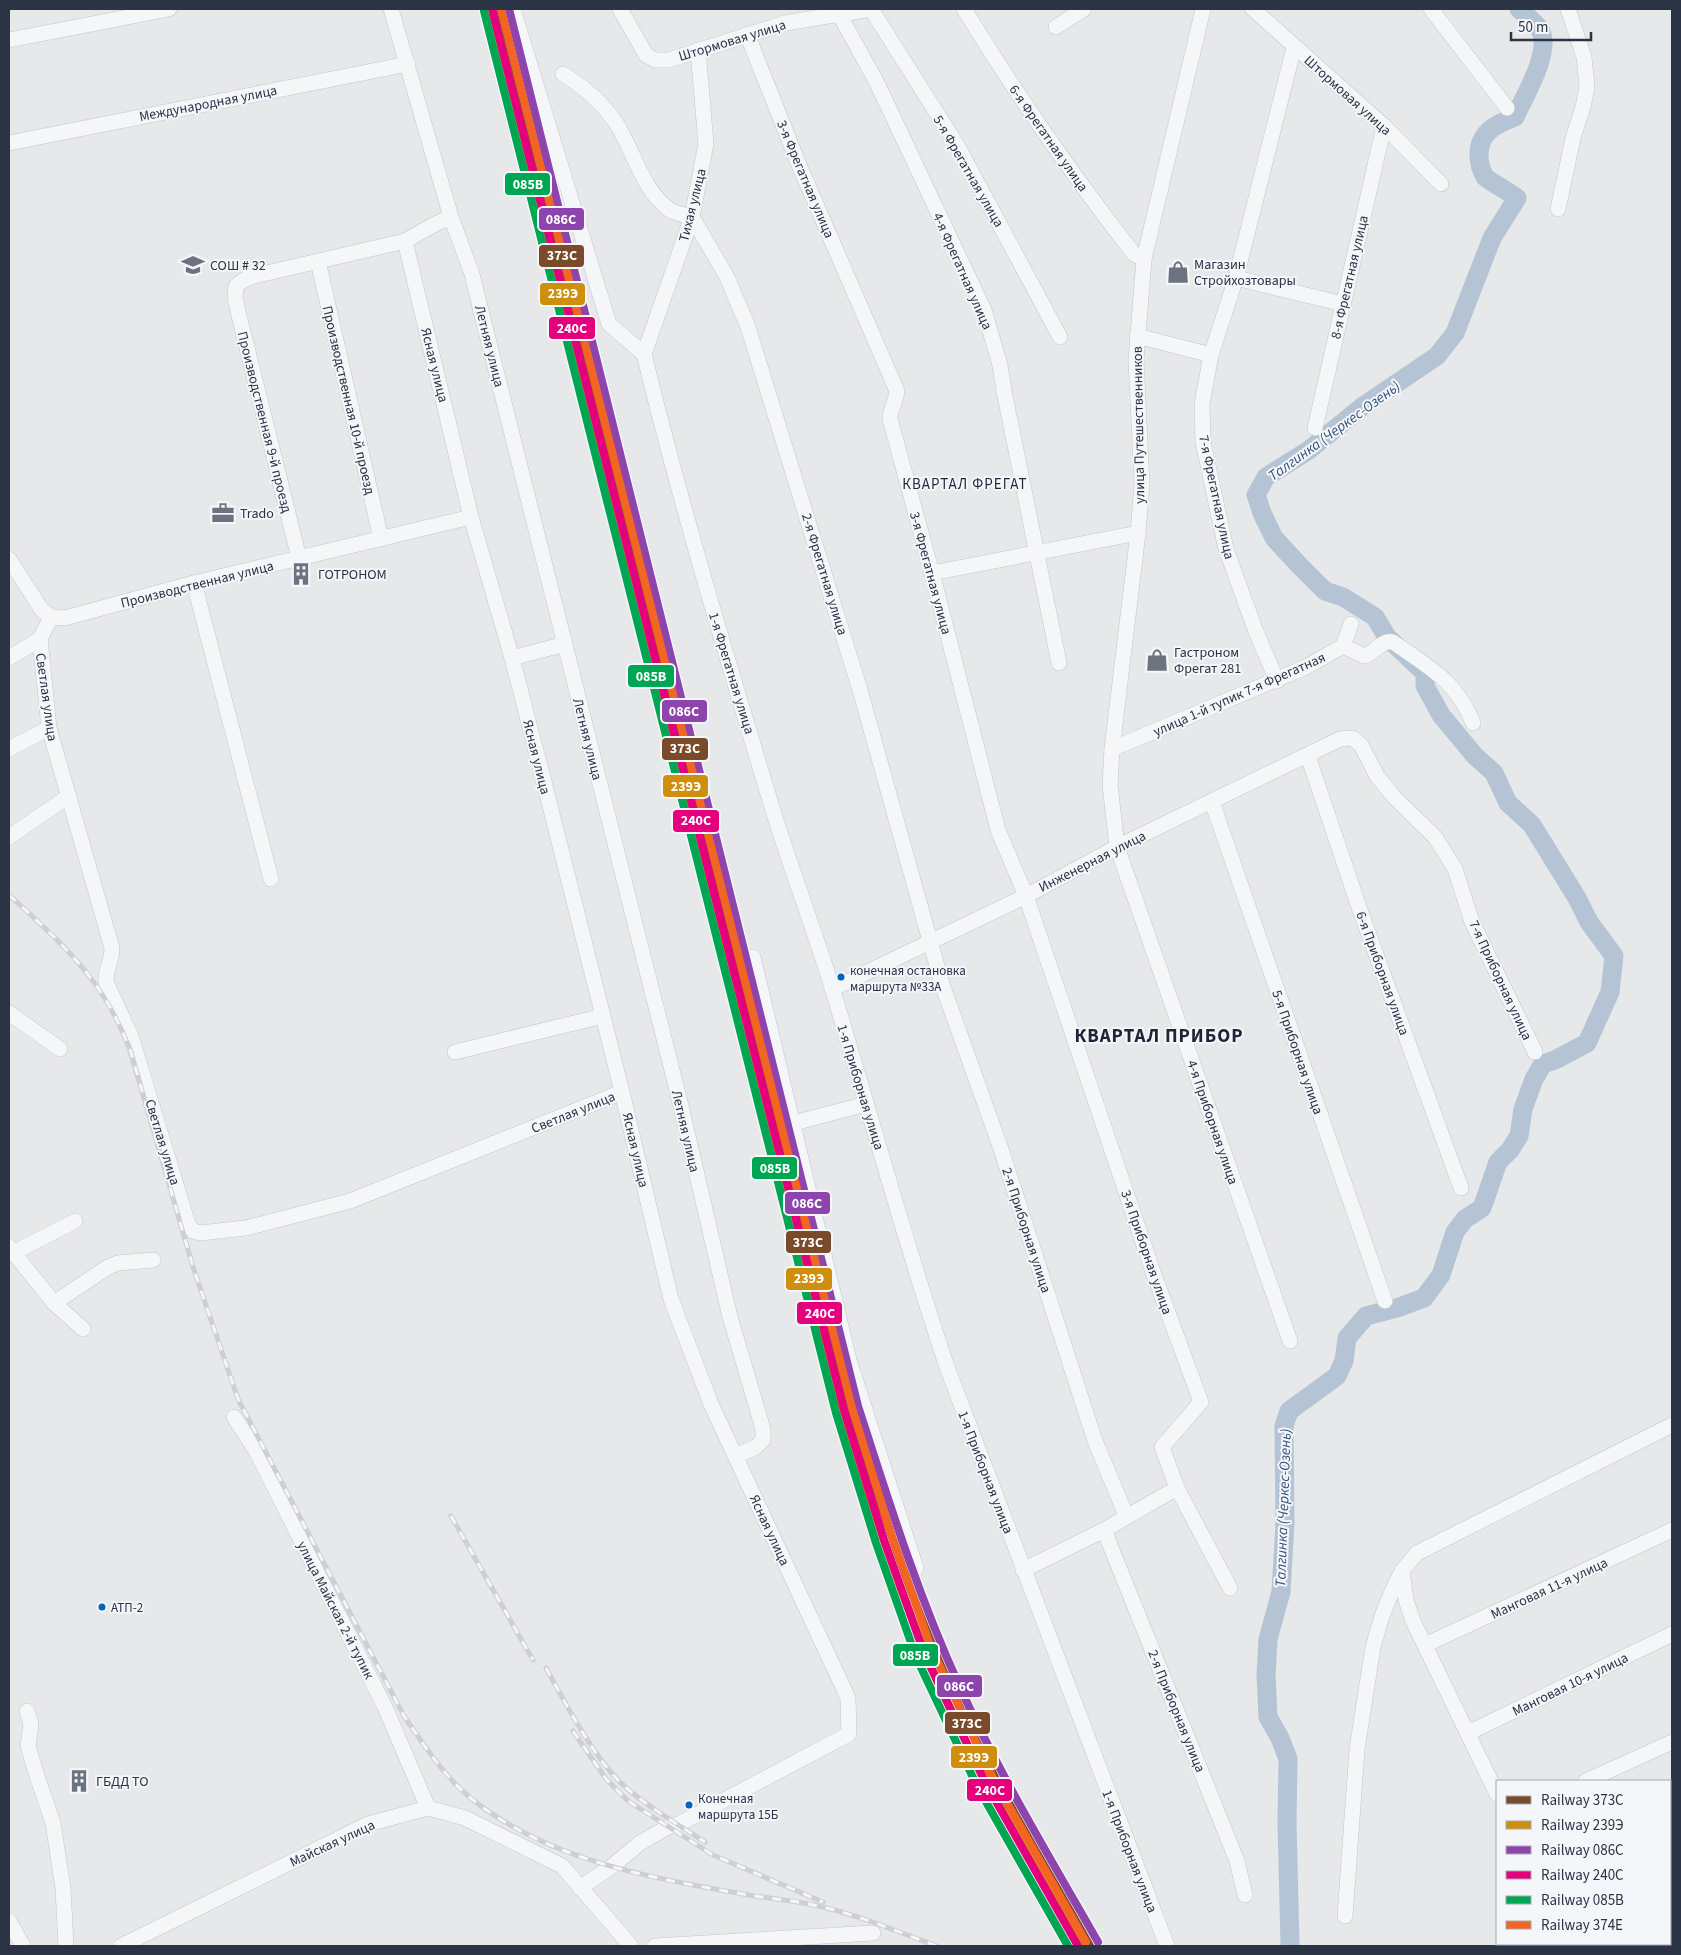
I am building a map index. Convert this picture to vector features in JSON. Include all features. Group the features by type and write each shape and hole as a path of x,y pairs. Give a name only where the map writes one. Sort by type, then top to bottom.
{"street":[{"path":"9,40 169,9"},
{"name":"Летняя улица","path":"391,9 451,217 472,274 681,1106 730,1317 763,1430 763,1440 756,1447 735,1456"},
{"path":"514,9 609,324 644,354"},
{"name":"Штормовая улица","path":"620,9 646,55 655,60 669,60 785,23 871,9"},
{"name":"5-я Фрегатная улица","path":"871,9 956,144 1060,337"},
{"name":"6-я Фрегатная улица","path":"964,9 1051,144 1134,254 1144,259"},
{"path":"1056,28 1084,9"},
{"name":"улица Путешественников","path":"1117,847 1110,785 1112,748 1138,533 1142,476 1136,368 1144,259 1203,9"},
{"name":"Штормовая улица","path":"1252,9 1384,126 1440,184"},
{"path":"1431,9 1507,108"},
{"path":"1558,209 1573,138 1583,107 1587,86 1584,57 1568,9"},
{"name":"4-я Фрегатная улица","path":"838,14 876,83 984,310 1000,365 1059,663"},
{"name":"3-я Фрегатная улица","path":"747,34 799,165 897,391 896,401 890,408 890,419 998,830 1026,896"},
{"name":"7-я Фрегатная улица","path":"1277,681 1255,629 1226,548 1203,442 1202,404 1211,355 1236,278 1294,47"},
{"name":"Тихая улица","path":"644,354 692,217 706,144 698,50"},
{"name":"Международная улица","path":"9,143 408,64"},
{"path":"563,74 600,103 618,126 642,173 656,194 671,210 692,217"},
{"name":"8-я Фрегатная улица","path":"1315,428 1384,126"},
{"path":"318,261 405,241 451,217"},
{"name":"2-я Фрегатная улица","path":"692,217 727,277 748,327 860,690 930,942"},
{"name":"Ясная улица","path":"405,241 471,517 512,658 622,1092 672,1299 711,1404 848,1698 849,1734 645,1840 580,1888"},
{"name":"Производственная 9-й проезд","path":"299,558 235,298 236,286 249,278 318,261"},
{"name":"Производственная 10-й проезд","path":"318,261 381,539"},
{"path":"1236,278 1343,304"},
{"path":"1137,336 1211,355"},
{"name":"1-я Фрегатная улица","path":"644,354 664,436 699,562 772,806 832,989"},
{"name":"Производственная улица","path":"51,617 65,618 78,615 194,583 471,517"},
{"path":"932,573 1138,533"},
{"path":"10,564 36,603 51,617"},
{"path":"194,583 271,879"},
{"name":"Светлая улица","path":"51,617 40,639 49,728 112,948 112,960 106,973 106,982 131,1036 188,1224 193,1230 200,1233 246,1228 350,1201 622,1092"},
{"path":"1351,624 1343,646 1364,656 1369,655 1388,641 1393,642 1447,682 1460,696 1472,723"},
{"path":"9,658 40,639"},
{"path":"512,658 565,644"},
{"name":"улица 1-й тупик 7-я Фрегатная","path":"1112,748 1277,681 1343,646"},
{"path":"9,750 49,728"},
{"name":"Инженерная улица","path":"832,989 1026,896 1117,847 1340,740 1352,738"},
{"name":"7-я Приборная улица","path":"1352,738 1361,745 1377,776 1394,797 1434,837 1455,869 1472,922 1535,1052"},
{"name":"6-я Приборная улица","path":"1308,756 1365,922 1461,1188"},
{"path":"9,837 69,796"},
{"name":"5-я Приборная улица","path":"1212,802 1385,1301"},
{"name":"4-я Приборная улица","path":"1117,847 1290,1341"},
{"name":"3-я Приборная улица","path":"1026,896 1152,1272 1201,1402 1162,1448 1177,1488 1230,1588"},
{"name":"2-я Приборная улица","path":"930,942 942,984 1001,1149 1095,1440 1126,1515"},
{"path":"752,956 794,1123 849,1360 916,1568"},
{"name":"1-я Приборная улица","path":"832,989 916,1276 941,1349 1023,1570 1167,1946"},
{"path":"9,1013 60,1050"},
{"path":"455,1052 603,1016"},
{"path":"794,1123 866,1104"},
{"path":"75,1220 11,1250 54,1303 83,1329"},
{"path":"54,1303 118,1263 153,1260"},
{"name":"улица Майская 2-й тупик","path":"234,1417 256,1451 380,1698 428,1808"},
{"path":"1345,1916 1357,1749 1373,1647 1382,1616 1402,1570 1417,1553 1672,1425"},
{"path":"1023,1570 1104,1530 1126,1515 1177,1488"},
{"name":"2-я Приборная улица","path":"1104,1530 1238,1861 1244,1895"},
{"name":"Манговая 11-я улица","path":"1425,1645 1672,1530"},
{"path":"1402,1570 1406,1600 1413,1621 1496,1792"},
{"name":"Манговая 10-я улица","path":"1468,1733 1672,1634"},
{"path":"27,1711 31,1724 28,1746 54,1823 63,1888 66,1946"},
{"path":"1588,1780 1672,1742"},
{"path":"428,1808 465,1818 562,1866 631,1946"},
{"name":"Майская улица","path":"121,1946 368,1824 428,1808"},
{"path":"9,1921 23,1946"},
{"path":"655,1946 873,1933"}],"waterway":[{"name":"Талгинка (Черкес-Озень)","path":"1290,1946 1287,1822 1288,1759 1280,1738 1268,1717 1266,1675 1268,1639 1281,1592 1285,1523 1284,1426 1289,1411 1337,1376 1344,1361 1347,1338 1366,1316 1397,1308 1424,1298 1441,1275 1455,1232 1465,1219 1482,1208 1498,1162 1510,1150 1519,1136 1523,1109 1534,1079 1543,1064 1555,1060 1587,1043 1610,992 1614,956 1589,922 1577,898 1532,825 1508,803 1494,773 1475,756 1441,715 1425,686 1425,673 1387,637 1375,617 1343,597 1325,591 1299,565 1274,538 1256,495 1266,477 1309,450 1363,406 1437,356 1455,333 1492,238 1517,198 1485,177 1480,166 1479,155 1485,135 1495,126 1515,117 1531,85 1540,60 1543,37 1539,28 1519,9"}],"railway":[{"path":"9,895 58,941 82,967 110,1007 130,1049 193,1267 238,1399 404,1716 427,1750 453,1782 473,1800 504,1822 572,1854 644,1875 681,1883 833,1910 937,1946"},
{"path":"451,1516 533,1660"},
{"path":"546,1668 581,1730 612,1773 642,1801 705,1842"},
{"path":"573,1731 606,1779 628,1801 713,1855 823,1902"}],"rail line":[{"name":"240С","path":"492,9 844,1410 884,1540 924,1653 985,1782 1078,1946"},
{"name":"373C","path":"500,9 850,1408 908,1583 950,1686 999,1785 1090,1946"},
{"name":"374Е","path":"501,9 852,1408 892,1537 932,1650 993,1778 1086,1942"},
{"name":"086С","path":"509,9 858,1406 916,1580 958,1683 1007,1781 1098,1942"},
{"name":"085В","path":"484,11 836,1413 876,1543 916,1657 977,1786 1068,1946"},
{"name":"239Э","path":"492,11 842,1411 900,1586 941,1689 990,1787 1080,1946"}],"place":[{"name":"СОШ # 32","path":"193,265"},
{"name":"Магазин Стройхозтовары","path":"1178,272"},
{"name":"Trado","path":"223,513"},
{"name":"ГОТРОНОМ","path":"301,574"},
{"name":"Гастроном Фрегат 281","path":"1157,660"},
{"name":"конечная остановка маршрута №33А","path":"841,977"},
{"name":"АТП-2","path":"102,1607"},
{"name":"ГБДД ТО","path":"79,1781"},
{"name":"Конечная маршрута 15Б","path":"689,1805"}],"district":[{"name":"КВАРТАЛ ФРЕГАТ","path":"965,484"},
{"name":"КВАРТАЛ ПРИБОР","path":"1159,1035"}]}
